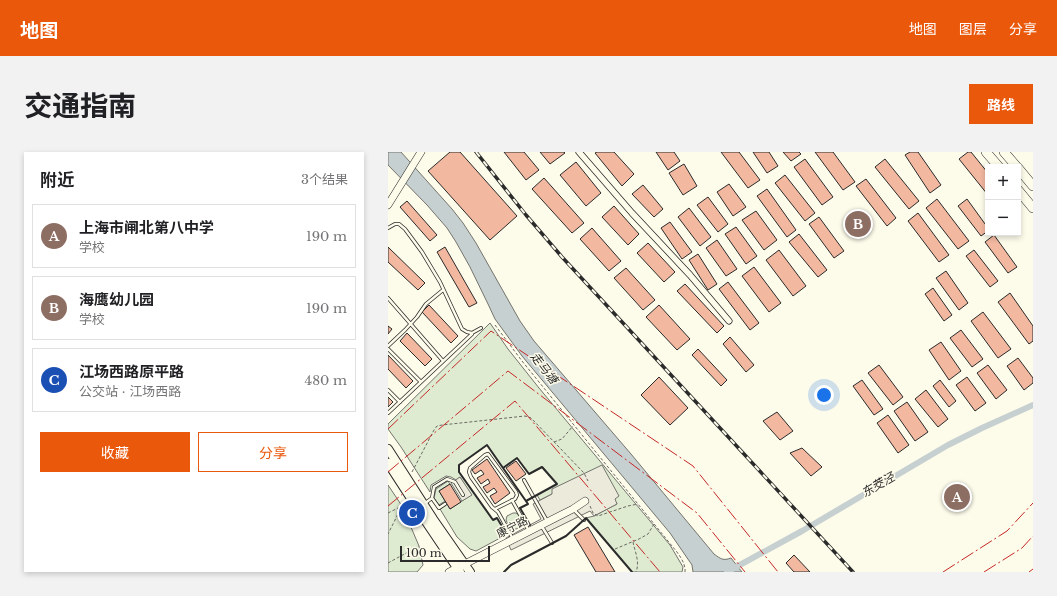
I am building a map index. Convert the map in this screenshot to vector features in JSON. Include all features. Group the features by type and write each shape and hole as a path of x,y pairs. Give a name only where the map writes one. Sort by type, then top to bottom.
{"main road":[{"path":"986,152 996,164"},
{"path":"1004,152 1014,164"},
{"path":"1021,172 1033,186"},
{"path":"1021,194 1033,208"},
{"path":"388,449 424,504 460,568"},
{"path":"388,463 460,568 470,572"}],"street":[{"path":"579,152 632,213 690,275 729,321"},
{"path":"388,205 420,154"},
{"name":"康宁路","path":"449,572 460,568 529,532 585,501"}],"lane":[{"path":"388,228 395,224 399,224 405,229 422,252 440,282 462,329 472,333"},
{"path":"420,382 388,348 411,324 426,304 443,290"},
{"path":"388,298 443,361"},
{"path":"388,413 472,333 481,328"},
{"path":"388,390 400,402"},
{"path":"495,509 516,497 516,492 488,454 470,468 469,472 479,489 495,509 513,539"},
{"path":"445,504 438,508 432,498 434,487 447,479 455,482 463,495"},
{"path":"524,480 552,543"},
{"path":"424,504 432,498"},
{"path":"512,500 529,532"},
{"path":"573,509 584,520"}],"path":[{"path":"495,324 522,361 654,523 680,557 684,564 686,570 685,572"},
{"path":"408,479 437,426 525,416 531,418 584,473 588,481"},
{"path":"554,442 562,439 574,425"},
{"path":"585,501 593,513 598,516 639,504"},
{"path":"388,513 402,506 388,534"},
{"path":"616,549 648,534 654,523"},
{"path":"633,541 638,561 638,568 636,572"},
{"path":"388,563 419,546"}],"green space":[{"path":"490,323 508,349 539,388 670,545 683,567 682,572 632,572 586,518 594,516 617,504 614,499 552,494 540,500 537,495 557,484 543,467 529,474 517,458 503,468 487,445 459,465 459,472 493,520 497,518 503,528 502,537 476,551 470,549 457,537 440,509 447,504 450,509 471,495 460,477 456,480 446,476 431,485 430,492 388,429 388,424"},
{"path":"448,481 450,484 439,491 445,501 439,505 434,498 436,489"},
{"path":"388,485 402,506 419,546 423,565 417,572 388,572"},
{"path":"516,513 519,516 522,525 516,529 510,529 506,520 507,516"}],"shaded area":[{"path":"602,465 619,496 615,499 617,504 594,516 590,511 511,550 506,538 541,519 533,504 552,494 552,489"},
{"path":"460,477 472,495 462,501 451,483"}],"water":[{"name":"走马塘","path":"388,152 401,152 452,209 476,243 520,321 534,341 714,554 722,559 731,558 742,572 693,572 692,565 670,533 522,356 495,319 456,242 447,228 427,205 388,165"}],"building":[{"path":"450,152 460,152 517,216 490,240 428,171"},
{"path":"504,152 524,152 539,170 526,180"},
{"path":"540,152 564,152 565,153 550,164"},
{"path":"614,152 634,174 622,186 595,153"},
{"path":"656,152 674,152 680,161 668,170"},
{"path":"721,152 739,152 760,180 748,188"},
{"path":"753,152 769,152 778,166 767,173"},
{"path":"783,152 799,152 801,154 791,161"},
{"path":"815,152 833,152 855,182 843,190"},
{"path":"910,152 918,152 941,185 930,193 905,155"},
{"path":"968,152 971,152 985,169 985,191 959,159"},
{"path":"805,159 833,197 822,205 794,167"},
{"path":"885,159 919,201 909,209 875,167"},
{"path":"576,162 601,193 586,206 560,175"},
{"path":"684,164 697,186 683,195 669,173"},
{"path":"785,175 815,213 805,221 775,183"},
{"path":"544,178 584,223 572,233 532,189"},
{"path":"866,179 896,218 887,226 856,186"},
{"path":"729,184 746,207 733,216 717,192"},
{"path":"643,185 663,209 654,217 632,194"},
{"path":"767,189 796,230 787,237 757,196"},
{"path":"708,197 728,224 718,232 697,205"},
{"path":"937,199 969,241 958,249 926,208"},
{"path":"967,199 985,224 985,233 981,236 958,206"},
{"path":"407,201 437,235 430,241 400,207"},
{"path":"614,206 639,234 628,245 602,217"},
{"path":"689,208 711,237 700,246 678,217"},
{"path":"756,211 777,240 764,250 742,220"},
{"path":"918,213 949,255 939,262 908,221"},
{"path":"819,217 844,251 834,258 809,224"},
{"path":"670,222 692,252 682,259 661,228"},
{"path":"736,227 757,256 746,264 725,234"},
{"path":"592,228 621,261 609,271 580,239"},
{"path":"799,234 827,270 818,277 789,242"},
{"path":"995,236 1017,267 1008,273 985,242"},
{"path":"717,240 737,269 726,276 706,248"},
{"path":"648,243 675,272 664,282 637,253"},
{"path":"388,247 425,283 418,290 388,262"},
{"path":"445,247 477,303 469,307 437,252"},
{"path":"779,250 806,286 793,296 766,260"},
{"path":"974,250 998,281 990,287 966,256"},
{"path":"698,254 717,284 708,290 689,260"},
{"path":"754,267 781,303 769,312 742,276"},
{"path":"626,268 655,300 643,310 614,278"},
{"path":"946,271 968,303 959,310 936,278"},
{"path":"728,282 759,323 750,330 719,289"},
{"path":"685,284 724,326 717,333 677,291"},
{"path":"933,288 952,315 944,321 925,294"},
{"path":"1010,293 1033,326 1033,341 1029,344 998,302"},
{"path":"429,305 458,336 451,343 422,312"},
{"path":"659,305 690,339 677,350 646,317"},
{"path":"983,312 1011,349 998,358 971,321"},
{"path":"388,326 392,329 388,334"},
{"path":"961,330 983,359 972,367 950,338"},
{"path":"407,333 432,359 425,366 400,341"},
{"path":"730,337 754,365 746,372 723,344"},
{"path":"941,342 961,371 949,380 929,350"},
{"path":"698,349 727,380 721,386 692,355"},
{"path":"388,355 413,381 406,388 388,369"},
{"path":"1018,358 1033,378 1033,383 1024,390 1007,366"},
{"path":"879,365 903,397 893,405 868,373"},
{"path":"988,365 1007,390 996,399 977,373"},
{"path":"659,377 688,408 670,425 641,395"},
{"path":"967,377 986,403 975,411 956,385"},
{"path":"862,380 883,409 874,415 853,386"},
{"path":"940,380 956,401 949,407 933,386"},
{"path":"926,390 948,419 938,427 915,399"},
{"path":"388,397 393,402 388,407"},
{"path":"907,402 928,432 915,441 894,411"},
{"path":"777,412 793,431 780,440 763,421"},
{"path":"888,415 909,445 898,453 877,423"},
{"path":"802,448 822,467 811,476 790,453"},
{"path":"487,459 510,493 495,504 490,496 497,492 494,488 487,493 483,487 490,483 488,479 481,484 477,478 484,474 481,470 475,474 472,470"},
{"path":"516,461 526,474 516,481 506,468"},
{"path":"450,484 461,502 450,509 439,491"},
{"path":"588,527 615,572 596,572 574,535"},
{"path":"794,555 810,572 794,572 786,563"}],"waterway":[{"name":"东茭泾","path":"727,572 802,531 948,445 1033,405"}],"railway":[{"path":"476,152 526,215 562,257 853,572"}],"wall":[{"path":"503,468 487,445 459,465 459,472 493,520 497,518 503,528"},
{"path":"526,501 557,484 542,467 529,474 517,458 503,468 528,504 520,508 530,525"},
{"path":"504,572 511,565 566,536 586,518 632,572"}],"power":[{"path":"388,429 491,331 693,466 778,572"},
{"path":"388,472 508,371 697,513 745,572"},
{"path":"388,506 515,401 660,572"},
{"path":"943,572 1007,531 1033,503"},
{"path":"984,572 1022,548 1033,536"},
{"path":"1029,572 1033,569"}],"place":[{"name":"海鹰幼儿园","path":"858,224"},
{"name":"上海市闸北第八中学","path":"957,497"},
{"name":"江场西路原平路","path":"412,513"}]}
